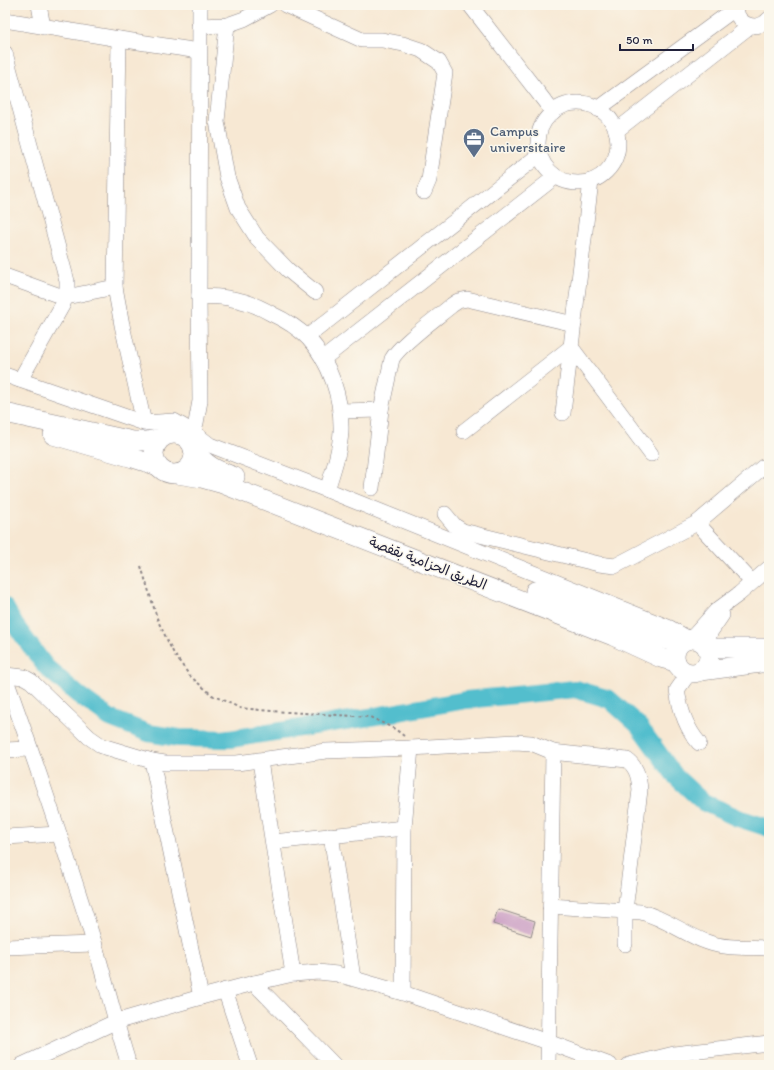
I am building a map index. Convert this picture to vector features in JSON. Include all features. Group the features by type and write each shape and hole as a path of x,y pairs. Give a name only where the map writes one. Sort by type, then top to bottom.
{"main road":[{"path":"5,412 133,441 183,437"},
{"path":"5,425 59,437 133,458 158,466 165,472 176,474 182,472 191,465 193,460 183,437"},
{"path":"158,466 154,454 155,448 183,437"},
{"name":"الطريق الحزامية بقفصة","path":"183,437 204,462 227,474 653,636 667,640 769,648"},
{"name":"الطريق الحزامية بقفصة","path":"176,474 202,478 220,483 599,631 689,669 769,662"},
{"path":"696,642 709,656 709,661 707,665 689,669 675,653 679,645 696,642"}],"street":[{"path":"39,5 43,26"},
{"path":"183,437 200,401 200,5"},
{"path":"200,26 227,25 253,10 270,5"},
{"path":"285,5 362,40 382,40 403,44 421,50 439,62 445,73 429,180 424,192"},
{"path":"470,5 553,112"},
{"path":"598,109 736,7 740,20 744,24 756,27 768,22"},
{"path":"5,20 199,51"},
{"path":"227,25 217,121 227,177 238,208 257,238 288,270 315,292"},
{"path":"616,131 750,26"},
{"path":"119,39 115,286 122,325 144,422"},
{"path":"5,53 8,73 67,280 66,297 60,310 20,380"},
{"path":"575,104 587,105 598,109 606,115 616,131 618,144 616,156 610,167 602,176 579,184 566,182 555,176 546,167 539,155 539,131 553,112 563,106 575,104"},
{"path":"307,337 539,155"},
{"path":"324,359 555,176"},
{"path":"563,413 591,181"},
{"path":"5,276 66,297 115,286"},
{"path":"199,296 232,298 258,306 287,322 307,337 324,359 333,383 340,411 341,432 337,456 326,490"},
{"path":"372,488 381,410 392,359 395,354 458,301 467,299 574,324"},
{"path":"464,431 571,347"},
{"path":"571,347 652,454"},
{"path":"5,375 144,422 174,421 183,437 210,445 326,490 670,628 696,642 711,630 739,594 769,568"},
{"path":"340,411 381,410"},
{"path":"445,514 455,526 462,531 599,564 615,566 697,523 763,466"},
{"path":"697,523 752,582"},
{"path":"689,669 677,690 679,705 691,734 698,743"},
{"path":"129,1065 115,1022 94,944 59,834 5,676 24,677 31,681 89,737 102,746 152,761 165,763 208,763 260,760 326,751 516,742 531,743 553,752 623,758 632,764 637,771 640,780 625,910 624,944"},
{"path":"402,994 404,828 411,748"},
{"path":"5,750 29,749"},
{"path":"548,1065 553,752"},
{"path":"260,760 293,974"},
{"path":"152,761 201,997"},
{"path":"273,842 404,828"},
{"path":"5,837 59,834"},
{"path":"331,835 353,978"},
{"path":"550,906 625,910 648,913 698,938 716,944 769,948"},
{"path":"5,947 94,944"},
{"path":"22,1065 115,1022 254,983 293,974 327,972 353,978 402,994 548,1042 610,1065"},
{"path":"254,983 334,1065"},
{"path":"225,990 250,1065"},
{"path":"629,1065 674,1054 769,1044"}],"path":[{"path":"141,566 158,621 174,654 190,676 212,695 240,708 370,717 395,729 403,736 411,748"}],"building":[{"path":"498,909 535,921 531,936 493,924"}],"waterway":[{"path":"5,607 15,625 46,667 77,694 110,718 148,733 179,738 230,739 466,700 575,689 609,699 638,725 676,777 703,802 738,818 769,828"}],"place":[{"name":"Campus universitaire","path":"474,158"}]}
